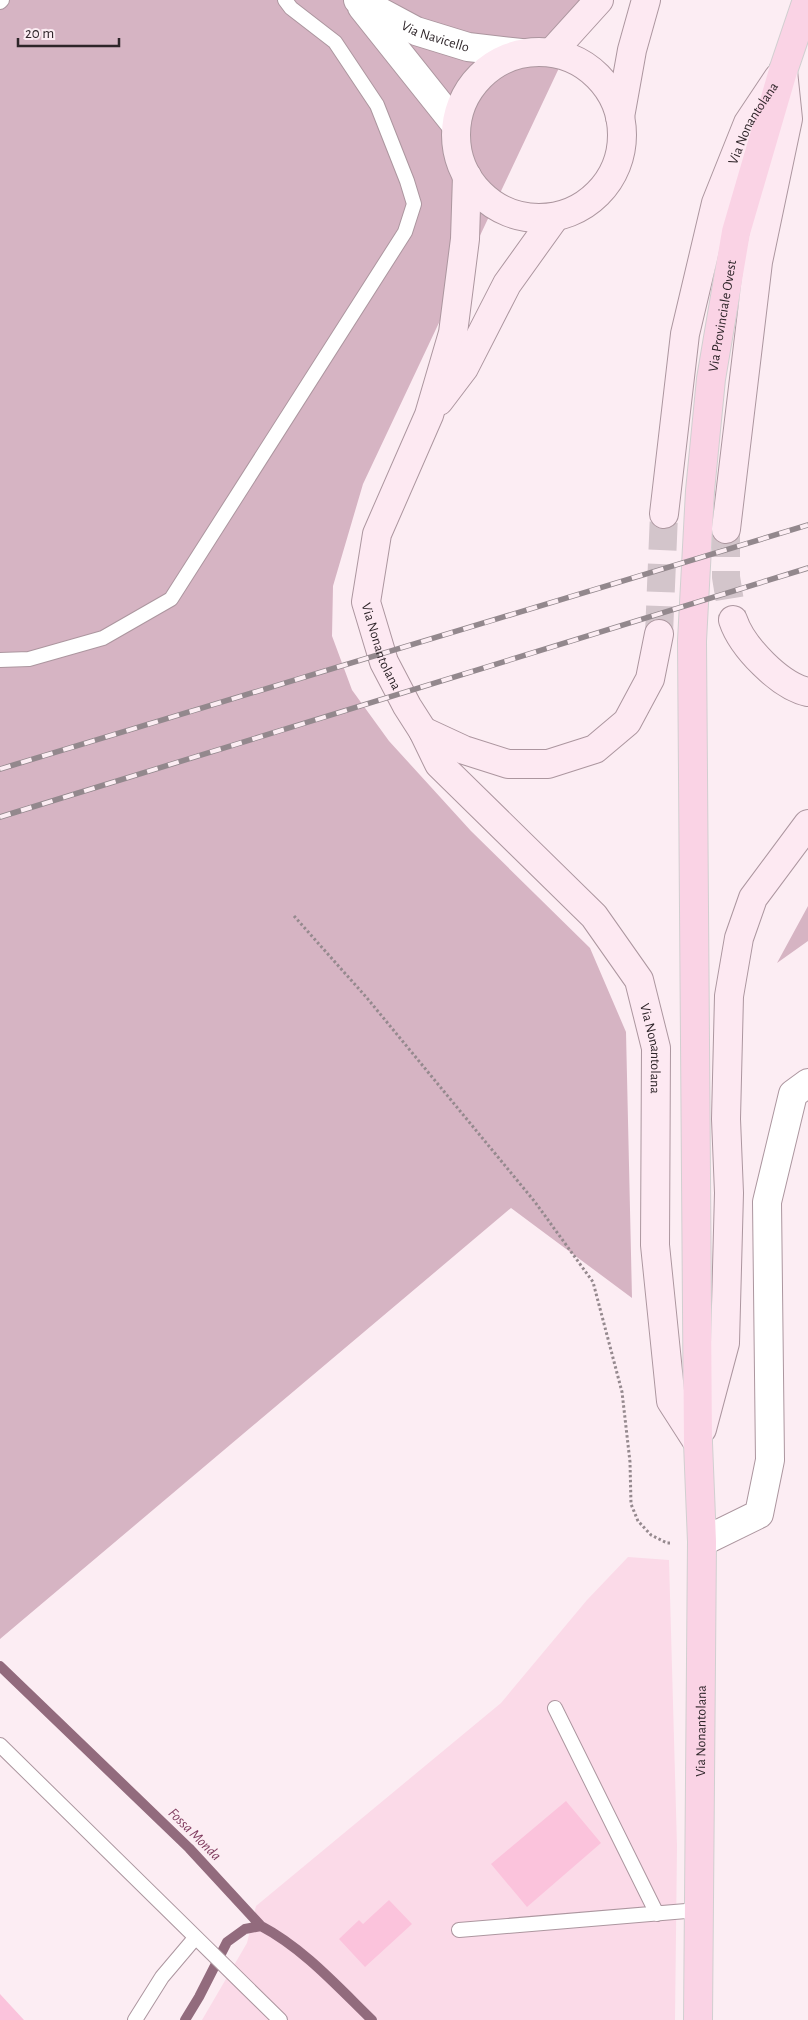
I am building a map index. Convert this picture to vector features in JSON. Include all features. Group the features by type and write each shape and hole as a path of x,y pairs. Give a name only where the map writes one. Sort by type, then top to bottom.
{"main road":[{"path":"552,52 600,0"},
{"name":"Via Nonantolana","path":"620,117 611,94 596,74 575,60 552,52 521,53 498,62 477,79 464,100 456,125 457,151 466,176 482,196 504,210 529,218 555,216 579,208 600,191 614,169 622,144 620,117 632,50 646,0"},
{"name":"Via Provinciale Ovest","path":"692,641 700,491 711,379 736,232 783,71 807,0"},
{"name":"Via Nonantolana","path":"664,514 685,334 716,203 748,123 783,71"},
{"name":"Via Nonantolana","path":"726,529 758,262 788,119 783,71"},
{"name":"Via Nonantolana","path":"466,176 466,239 453,333 429,415 377,534 366,602 384,662 407,706 423,731 439,764 594,916 638,980 656,1048 655,1245 671,1401 698,1442"},
{"name":"Via Nonantolana","path":"429,415 464,368 507,284 555,216"},
{"path":"733,620 738,634 762,663 800,690 808,692"},
{"path":"423,731 464,750 508,764 548,764 594,749 627,722 650,679 659,634"},
{"name":"Via Nonantolana","path":"692,641 698,1442 702,1542 698,2020"},
{"name":"Via Nonantolana","path":"698,1442 725,1343 729,1193 726,1119 729,996 739,938 753,898 808,824"}],"street":[{"name":"Via Navicello","path":"357,0 416,31 468,47 521,53"},
{"name":"Via Navicello","path":"357,0 456,125"},
{"path":"702,1542 759,1514 770,1460 767,1202 793,1094 808,1083"}],"lane":[{"path":"0,660 28,660 103,638 171,599 405,232 414,204 377,105 335,42 291,8 285,0"},
{"path":"554,1708 657,1914"},
{"path":"0,1745 280,2020"},
{"path":"459,1930 698,1910"},
{"path":"134,2020 162,1977 195,1938"}],"path":[{"path":"294,916 368,998 535,1202 593,1282 622,1392 630,1462 631,1504 638,1521 650,1535 667,1543 702,1542"}],"shaded area":[{"path":"0,0 591,0 363,484 333,586 332,636 352,690 389,741 471,831 590,948 626,1032 632,1298 511,1208 0,1639"},
{"path":"808,906 808,941 777,963"},
{"path":"628,1557 669,1560 677,1846 675,2020 202,2020 247,1943 256,1906 501,1703 587,1600"}],"building":[{"path":"566,1801 601,1843 527,1907 491,1864"},
{"path":"389,1900 412,1924 365,1967 339,1939 359,1920 363,1924"},
{"path":"0,1994 24,2020 0,2020"}],"waterway":[{"name":"Fossa Monda","path":"0,1666 189,1848 261,1926 306,1957 372,2020"},
{"path":"185,2020 227,1942 245,1929 261,1926"}],"tunnel":[{"path":"659,634 664,514"},
{"path":"726,529 726,577 733,620"}],"railway":[{"path":"0,769 808,525"},
{"path":"0,817 808,568"}]}
